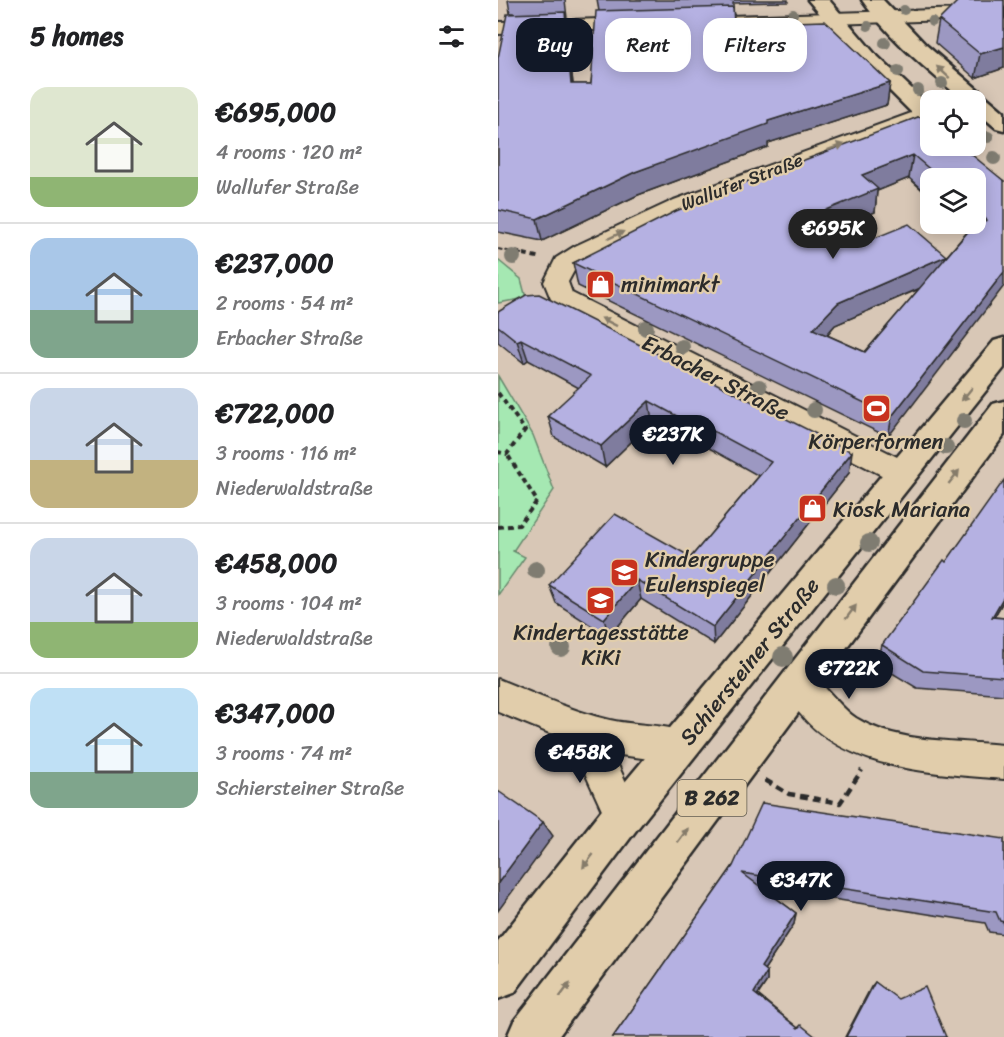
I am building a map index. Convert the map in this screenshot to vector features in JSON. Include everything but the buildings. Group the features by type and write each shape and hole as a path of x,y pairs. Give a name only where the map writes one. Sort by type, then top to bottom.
{"main road":[{"path":"818,0 833,19 920,108"},
{"path":"872,0 886,17 945,74 1004,123"},
{"name":"Schiersteiner Straße","path":"498,977 623,815 1004,348"},
{"name":"B 262","path":"530,1037 1004,412"}],"street":[{"path":"691,23 1004,13"},
{"path":"498,28 605,25"},
{"name":"Wallufer Straße","path":"556,262 682,204 920,119"},
{"name":"Erbacher Straße","path":"556,262 556,282 562,298 903,473"},
{"path":"798,683 831,720 854,736 879,746 1004,762"},
{"path":"498,695 577,729 634,743 679,746"},
{"path":"577,729 598,761 623,815"}],"path":[{"path":"498,249 556,262"},
{"path":"498,393 525,430 507,454"},
{"path":"498,452 507,454 537,501 519,525 498,527"},
{"path":"765,779 789,794 840,803 879,746"}],"green space":[{"path":"498,260 521,279 526,298 498,303"},
{"path":"498,376 533,435 554,490 513,551 525,557 498,595"}],"place":[{"name":"minimarkt","path":"600,284"},
{"name":"Körperformen","path":"876,409"},
{"name":"Kiosk Mariana","path":"812,509"},
{"name":"Kindergruppe Eulenspiegel","path":"624,572"},
{"name":"Kindertagesstätte KiKi","path":"601,600"}]}
